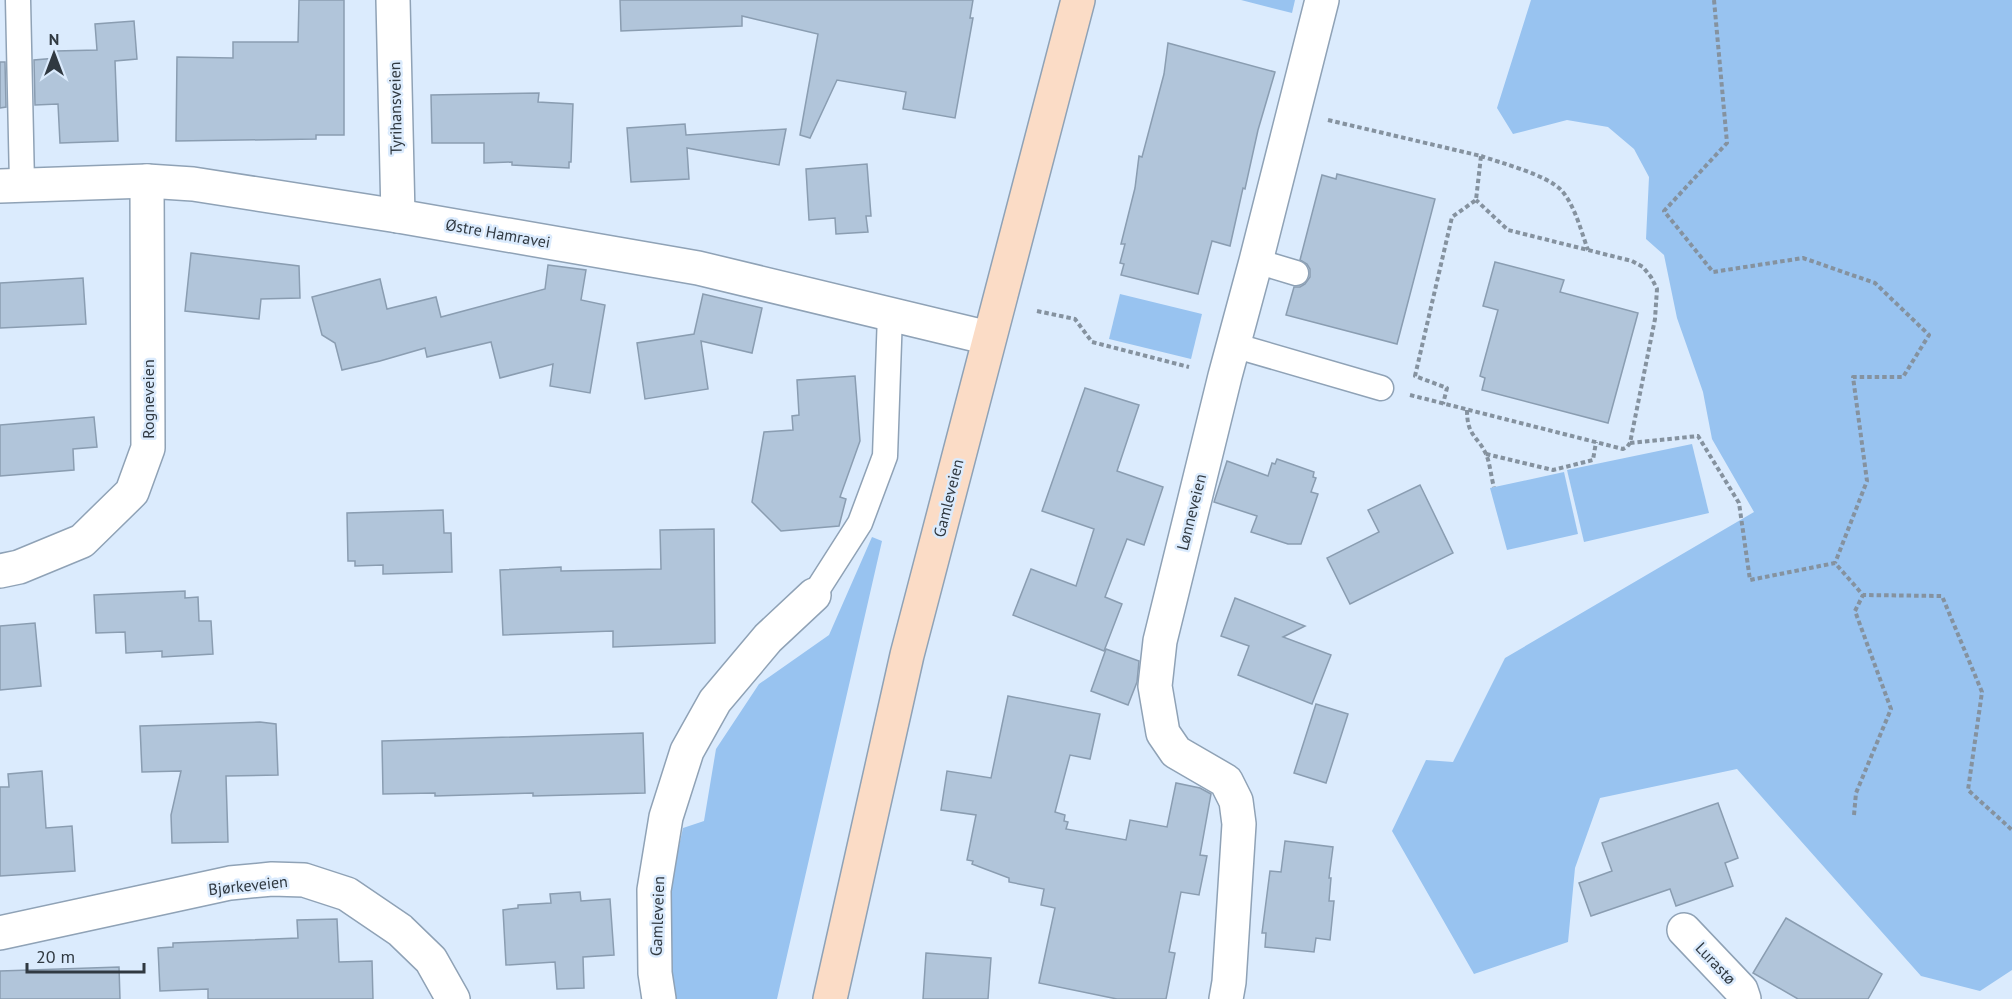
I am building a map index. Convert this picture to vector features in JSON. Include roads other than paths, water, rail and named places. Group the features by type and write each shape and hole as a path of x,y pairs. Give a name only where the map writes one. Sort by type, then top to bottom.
{"main road":[{"name":"Gamleveien","path":"830,999 907,655 1078,0"}],"street":[{"name":"Tyrihansveien","path":"393,0 398,216"},
{"name":"Lønneveien","path":"1226,999 1239,824 1236,801 1226,781 1176,752 1163,733 1155,686 1160,641 1224,376 1256,261 1322,0"},
{"name":"Østre Hamravei","path":"11,185 147,181 193,184 398,216 698,268 989,338"},
{"name":"Rogneveien","path":"0,571 19,567 82,541 132,492 148,448 147,181"},
{"name":"Gamleveien","path":"660,999 655,973 654,890 666,817 687,751 715,701 768,638 814,595"},
{"name":"Bjørkeveien","path":"0,933 230,883 272,879 304,880 346,894 400,930 431,960 453,999"},
{"name":"Lurastø","path":"1684,930 1741,990 1744,999"}],"lane":[{"path":"11,185 18,0"},
{"path":"1256,261 1296,273"},
{"path":"814,595 860,523 885,456 890,314"},
{"path":"1233,345 1381,388"}]}
